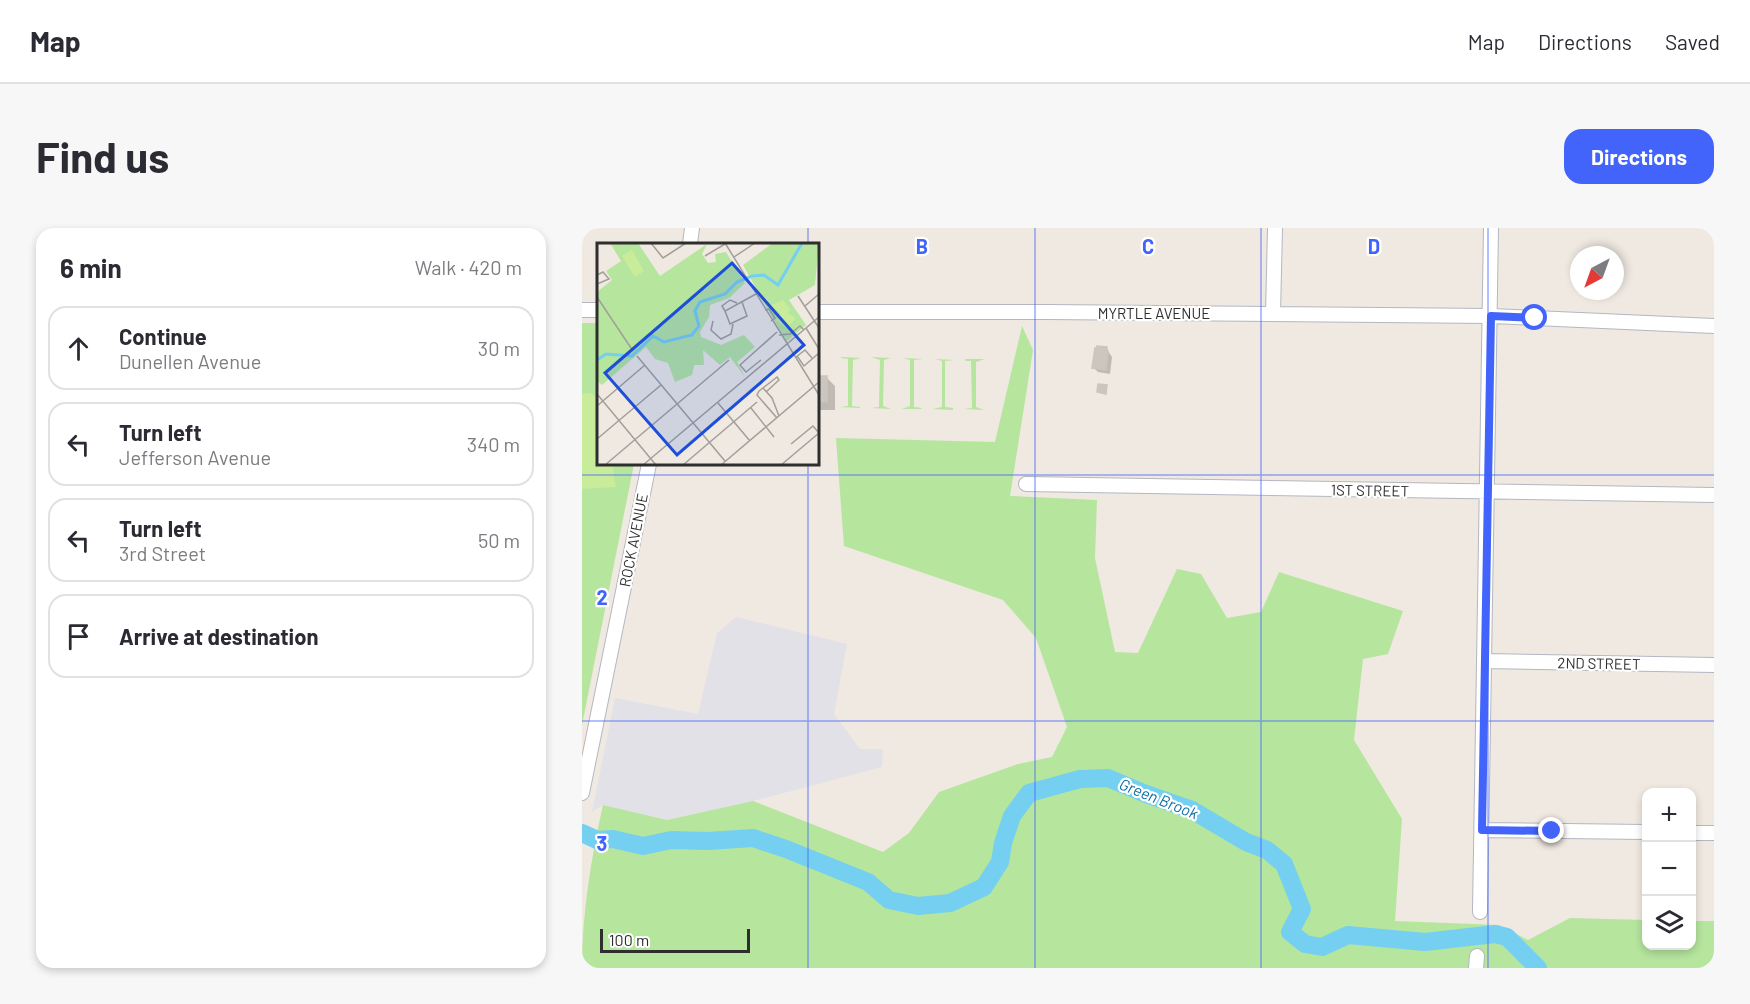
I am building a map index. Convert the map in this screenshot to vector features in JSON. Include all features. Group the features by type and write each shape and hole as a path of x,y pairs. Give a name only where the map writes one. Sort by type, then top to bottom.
{"street":[{"path":"690,243 692,228"},
{"path":"1274,314 1275,228"},
{"path":"1480,912 1491,228"},
{"name":"MYRTLE AVENUE","path":"819,312 1491,316 1714,326"},
{"name":"ROCK AVENUE","path":"582,793 649,465"},
{"name":"1ST STREET","path":"1026,484 1714,495"},
{"name":"2ND STREET","path":"1485,661 1714,665"},
{"path":"1482,830 1642,832"},
{"path":"1696,833 1714,833"}],"shaded area":[{"path":"736,617 847,644 834,714 860,749 883,749 882,767 753,801 667,820 603,805 592,812 615,698 698,714 717,633"}],"green space":[{"path":"582,323 597,323 597,465 634,465 582,725"},
{"path":"1022,326 1033,350 1010,496 1097,500 1095,558 1115,652 1138,653 1177,569 1201,574 1227,618 1261,612 1279,572 1403,611 1388,654 1363,659 1354,740 1402,819 1395,921 1499,925 1528,940 1570,918 1642,920 1642,950 1696,950 1696,921 1714,921 1714,968 582,968 588,886 603,805 667,820 753,801 883,852 909,833 939,792 1018,764 1052,757 1067,727 1036,638 1003,600 844,546 836,438 995,442"},
{"path":"841,357 861,358 853,360 852,406 860,408 840,407 848,406 848,359"},
{"path":"871,357 891,358 884,360 883,406 891,409 871,408 879,407 880,360"},
{"path":"903,358 923,359 914,360 914,407 921,409 902,409 910,406 910,360"},
{"path":"935,359 954,360 945,361 945,407 953,408 953,410 933,409 942,407 942,361"},
{"path":"965,359 985,359 976,362 976,407 984,410 964,409 972,408 971,361"},
{"path":"591,393 597,398 597,465 612,465 616,487 582,489 582,394"}],"building":[{"path":"1097,346 1107,347 1106,370 1092,368"},
{"path":"819,376 827,376 827,402 819,401"},
{"path":"1098,384 1107,385 1106,394 1097,392"}],"waterway":[{"name":"Green Brook","path":"582,833 597,840 613,839 643,846 671,840 708,841 753,838 868,882 889,900 918,906 950,903 984,887 1000,862 1003,843 1012,816 1029,793 1080,779 1108,778 1192,810 1246,842 1267,850 1284,864 1302,909 1290,932 1305,944 1322,947 1348,935 1425,942 1495,934 1507,937 1538,968"}],"route":[{"path":"1535,318 1491,316 1482,830 1552,831"}]}
